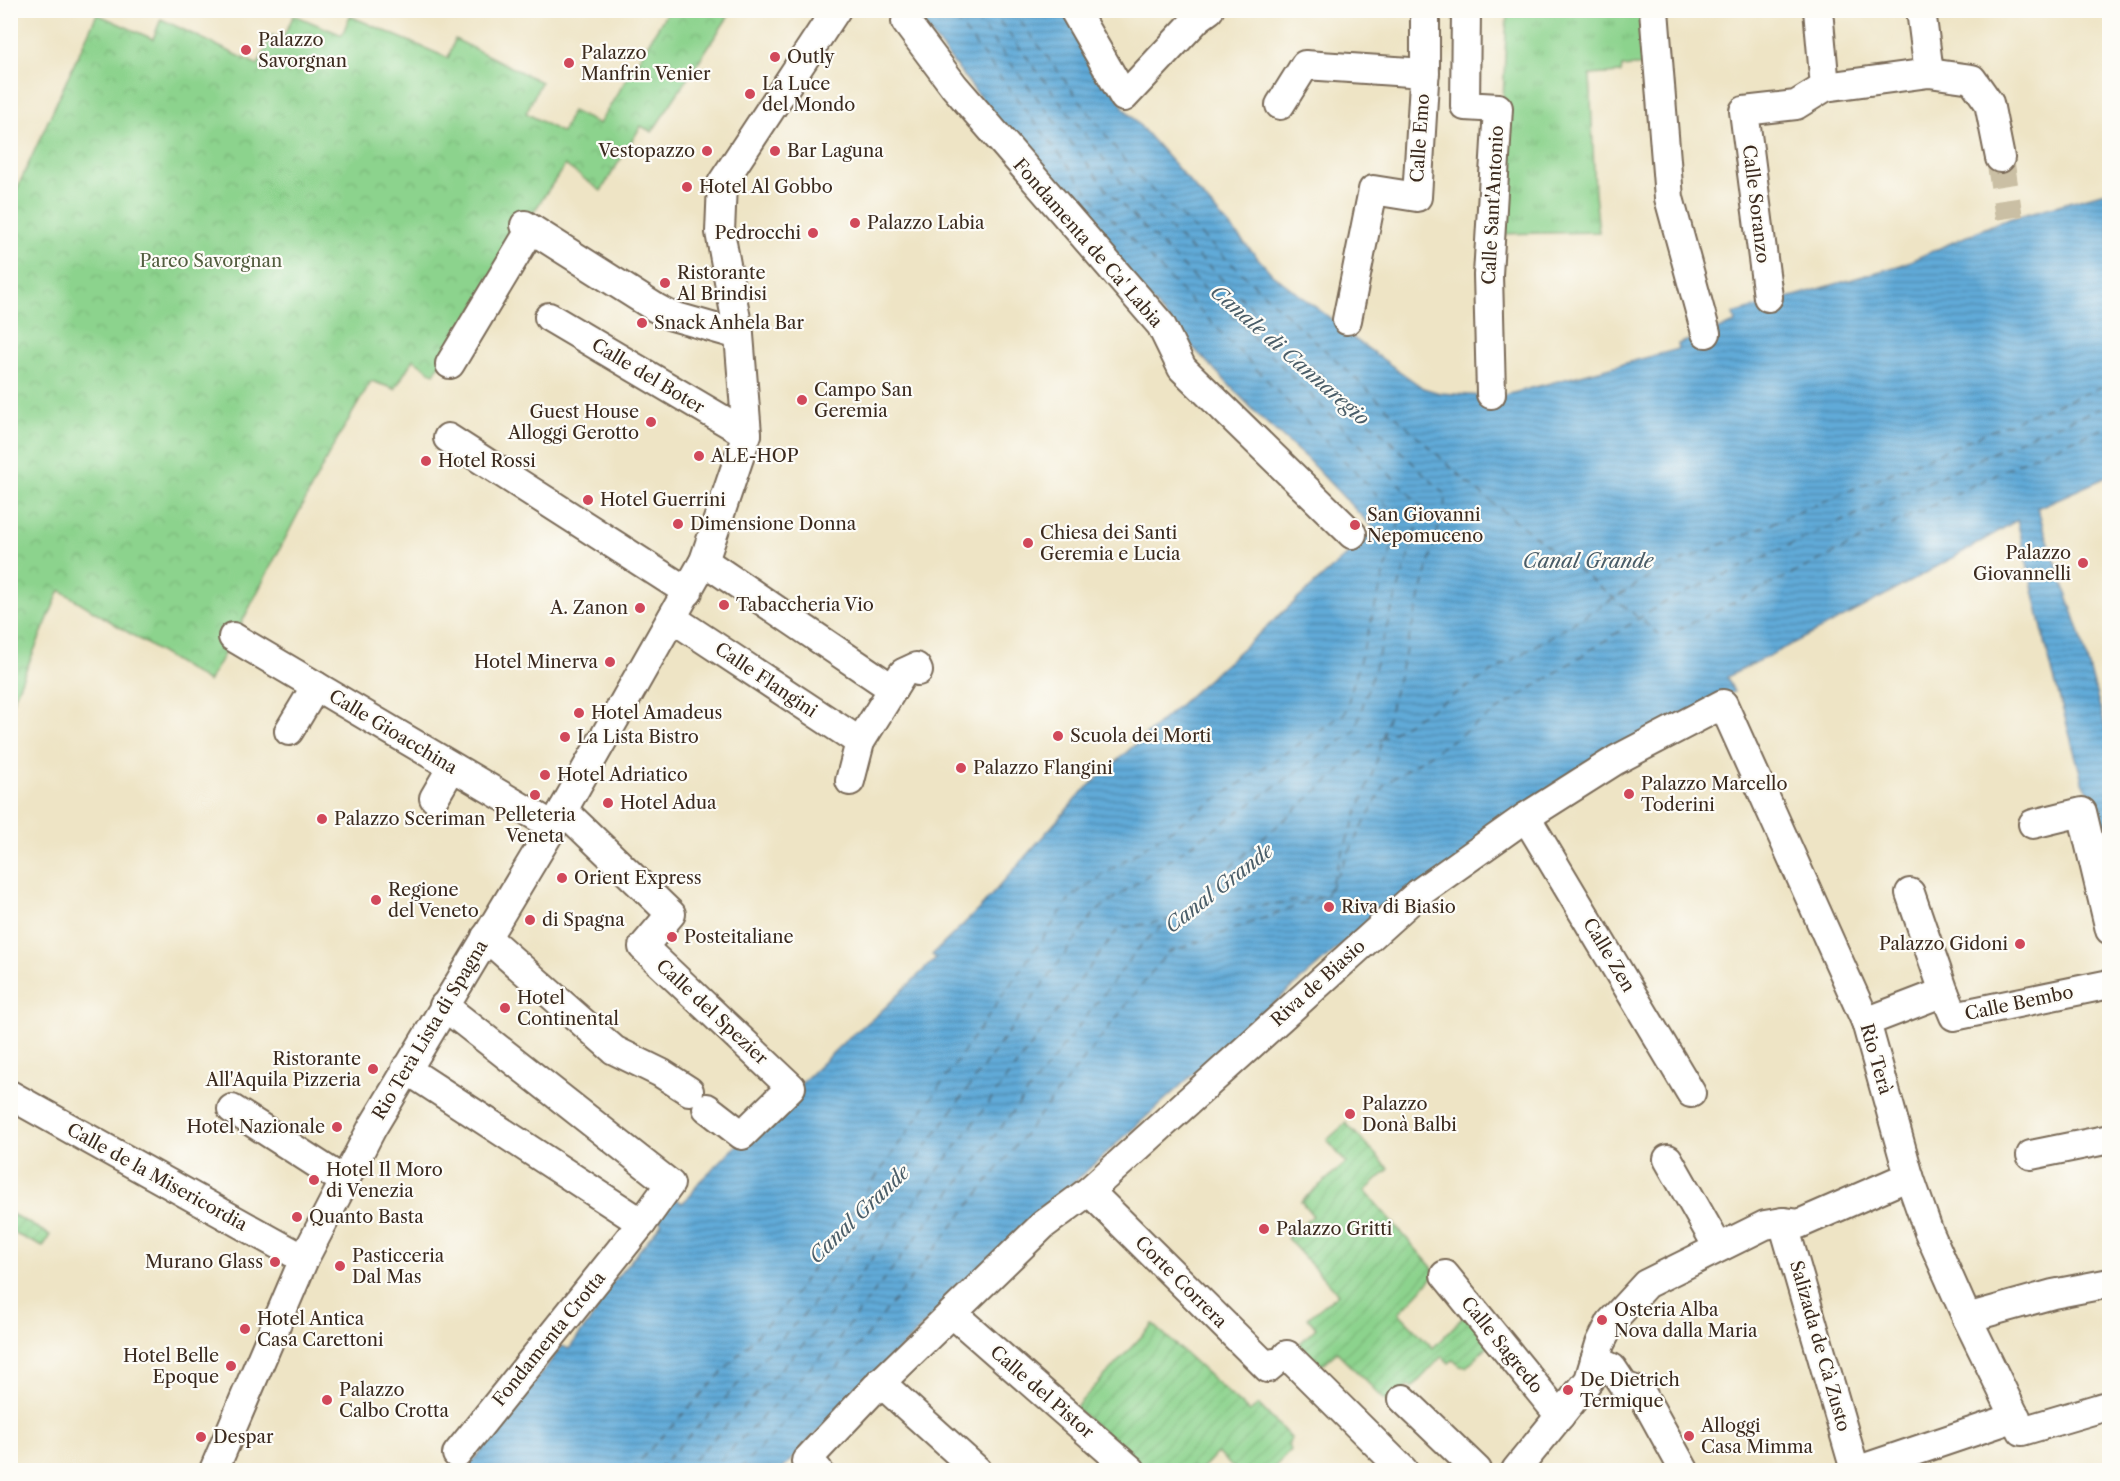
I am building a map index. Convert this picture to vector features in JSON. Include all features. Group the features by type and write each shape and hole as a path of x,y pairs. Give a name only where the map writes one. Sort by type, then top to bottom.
{"street":[{"path":"696,576 747,434 739,335 720,232 722,183 836,10"},
{"path":"1074,10 1124,97 1198,18 1209,10"},
{"name":"Calle Emo","path":"1347,320 1373,190 1417,197 1425,73 1425,10"},
{"name":"Calle Sant'Antonio","path":"1466,10 1465,106 1498,108 1488,275 1491,394"},
{"path":"1654,10 1669,198 1706,333"},
{"path":"1818,10 1825,87 1929,73 1972,79 1989,103 2000,158"},
{"path":"1921,10 1929,73"},
{"name":"Fondamenta de Ca' Labia","path":"906,22 981,118 1161,325 1182,368 1352,534"},
{"path":"1280,105 1305,65 1425,73"},
{"name":"Calle Soranzo","path":"1768,297 1744,111 1796,105 1825,87"},
{"path":"450,364 528,227 669,315 739,335"},
{"name":"Calle del Boter","path":"549,317 747,434"},
{"path":"448,438 696,576 792,620 890,693"},
{"name":"Rio Terà Lista di Spagna","path":"214,1470 304,1259 372,1128 558,818 696,576"},
{"name":"Calle Flangini","path":"672,618 860,742"},
{"name":"Calle Gioacchina","path":"233,637 452,767 558,818"},
{"path":"850,781 860,742 890,693 903,673 916,667 918,671"},
{"path":"289,731 316,686"},
{"name":"Riva de Biasio","path":"812,1466 880,1382 1043,1225 1089,1191 1419,893 1526,817 1616,760 1723,705"},
{"name":"Rio Terà","path":"1723,705 1866,1022 1909,1176 1928,1230 1967,1318 2016,1417"},
{"path":"434,798 452,767"},
{"path":"2033,824 2082,812 2109,930"},
{"name":"Calle Zen","path":"1526,817 1691,1094"},
{"name":"Calle del Spezier","path":"486,937 614,1050 661,1073 698,1099 742,1135 791,1087 643,947 671,914 558,818"},
{"name":"Calle Bembo","path":"1910,893 1954,1016 2109,984"},
{"name":"Calle Bembo","path":"1866,1022 1944,992"},
{"name":"Fondamenta Crotta","path":"444,1005 670,1184 642,1223 457,1454"},
{"path":"406,1069 642,1223"},
{"name":"Calle de la Misericordia","path":"10,1095 304,1259"},
{"path":"232,1109 344,1181"},
{"path":"2031,1155 2109,1139"},
{"path":"1668,1159 1718,1248"},
{"path":"1521,1469 1589,1380 1600,1344 1611,1322 1646,1284 1765,1225 1783,1222 1798,1224 1909,1176"},
{"name":"Corte Correra","path":"1089,1191 1268,1368 1280,1359 1403,1470"},
{"name":"Salizada de Cà Zusto","path":"1783,1222 1857,1470"},
{"name":"Calle Sagredo","path":"1445,1275 1560,1416"},
{"path":"1967,1318 2053,1294 2109,1283"},
{"name":"Calle del Pistor","path":"952,1314 1131,1470"},
{"path":"1595,1360 1611,1368 1624,1386 1641,1392 1684,1470"},
{"path":"880,1382 977,1470"},
{"path":"1404,1399 1477,1470"},
{"path":"1857,1470 2016,1417 2022,1431 2109,1405"}],"green space":[{"name":"Parco Savorgnan","path":"668,11 732,11 652,132 641,126 601,191 565,165 525,225 434,374 413,359 395,389 371,381 331,450 240,626 208,682 60,590 11,705 11,202 97,14 153,39 161,19 258,65 272,35 282,39 294,15 342,35 350,16 448,58 455,39 541,82 526,113 562,133 572,111 599,124"},
{"path":"1507,11 1645,11 1650,65 1622,67 1621,73 1590,75 1595,194 1599,232 1497,234"},
{"path":"1346,1123 1389,1169 1365,1191 1437,1273 1399,1313 1433,1348 1470,1310 1494,1340 1466,1367 1460,1366 1453,1360 1449,1363 1442,1356 1412,1388 1409,1385 1390,1405 1337,1352 1320,1367 1299,1344 1316,1328 1308,1318 1338,1294 1287,1238 1313,1216 1301,1201 1346,1163 1327,1140"},
{"path":"10,1213 50,1235 43,1247 11,1232"},
{"path":"1153,1324 1249,1412 1259,1405 1291,1438 1288,1446 1291,1450 1272,1470 1236,1470 1217,1453 1201,1470 1192,1467 1189,1470 1148,1470 1075,1408"}],"water":[{"name":"Canal Grande","path":"913,11 1069,11 1124,108 1272,274 1349,335 1423,388 1440,393 1498,397 1679,349 1678,344 1735,323 1733,314 1901,265 2001,221 2109,191 2109,476 2037,508 2079,630 2109,741 2109,886 2092,799 2082,780 2049,659 2017,520 1874,601 1727,677 1734,692 1633,740 1362,927 1211,1058 1070,1186 1035,1214 805,1444 782,1470 470,1470 468,1467 562,1346 569,1349 598,1310 593,1306 662,1223 655,1215 674,1198 682,1203 691,1195 699,1182 848,1038 876,1016 936,958 932,955 981,907 1082,792 1375,530 1307,459 1260,417 1186,340 1029,160"}],"ferry route":[{"path":"631,1470 794,1295 1072,896 1345,713 1400,519 1095,201 949,10"},
{"path":"657,1470 809,1309 1095,912 1355,731 1423,508 1108,191 970,10"},
{"path":"991,10 1121,182 1447,496 1375,766 1326,896"},
{"path":"1012,10 1134,173 1470,485 1663,637 2039,453 2110,426"},
{"path":"711,1470 839,1338 1142,944 1365,749 1659,571 2026,416 2110,384"},
{"path":"1329,890 1385,784 1661,604 2033,434 2110,405"},
{"path":"684,1470 824,1323 1119,928 1325,896"},
{"path":"739,1470 861,1343 1167,953 1322,897"}],"tunnel":[{"path":"2000,158 2009,218"}],"place":[{"name":"Palazzo Savorgnan","path":"246,50"},
{"name":"Outly","path":"775,57"},
{"name":"Palazzo Manfrin Venier","path":"569,63"},
{"name":"La Luce del Mondo","path":"750,94"},
{"name":"Vestopazzo","path":"707,151"},
{"name":"Bar Laguna","path":"775,151"},
{"name":"Hotel Al Gobbo","path":"687,187"},
{"name":"Palazzo Labia","path":"855,223"},
{"name":"Pedrocchi","path":"813,233"},
{"name":"Ristorante Al Brindisi","path":"665,283"},
{"name":"Snack Anhela Bar","path":"642,323"},
{"name":"Campo San Geremia","path":"802,400"},
{"name":"Guest House Alloggi Gerotto","path":"651,422"},
{"name":"ALE-HOP","path":"699,456"},
{"name":"Hotel Rossi","path":"426,461"},
{"name":"Hotel Guerrini","path":"588,500"},
{"name":"Dimensione Donna","path":"678,524"},
{"name":"San Giovanni Nepomuceno","path":"1355,525"},
{"name":"Chiesa dei Santi Geremia e Lucia","path":"1028,543"},
{"name":"Palazzo Giovannelli","path":"2083,563"},
{"name":"Tabaccheria Vio","path":"724,605"},
{"name":"A. Zanon","path":"640,608"},
{"name":"Hotel Minerva","path":"610,662"},
{"name":"Hotel Amadeus","path":"579,713"},
{"name":"Scuola dei Morti","path":"1058,736"},
{"name":"La Lista Bistro","path":"565,737"},
{"name":"Palazzo Flangini","path":"961,768"},
{"name":"Hotel Adriatico","path":"545,775"},
{"name":"Palazzo Marcello Toderini","path":"1629,794"},
{"name":"Pelleteria Veneta","path":"535,795"},
{"name":"Hotel Adua","path":"608,803"},
{"name":"Palazzo Sceriman","path":"322,819"},
{"name":"Orient Express","path":"562,878"},
{"name":"Regione del Veneto","path":"376,900"},
{"name":"Riva di Biasio","path":"1329,907"},
{"name":"di Spagna","path":"530,920"},
{"name":"Posteitaliane","path":"672,937"},
{"name":"Palazzo Gidoni","path":"2020,944"},
{"name":"Hotel Continental","path":"505,1008"},
{"name":"Ristorante All'Aquila Pizzeria","path":"373,1069"},
{"name":"Palazzo Donà Balbi","path":"1350,1114"},
{"name":"Hotel Nazionale","path":"337,1127"},
{"name":"Hotel Il Moro di Venezia","path":"314,1180"},
{"name":"Quanto Basta","path":"297,1217"},
{"name":"Palazzo Gritti","path":"1264,1229"},
{"name":"Murano Glass","path":"275,1262"},
{"name":"Pasticceria Dal Mas","path":"340,1266"},
{"name":"Osteria Alba Nova dalla Maria","path":"1602,1320"},
{"name":"Hotel Antica Casa Carettoni","path":"245,1329"},
{"name":"Hotel Belle Epoque","path":"231,1366"},
{"name":"De Dietrich Termique","path":"1568,1390"},
{"name":"Palazzo Calbo Crotta","path":"327,1400"},
{"name":"Alloggi Casa Mimma","path":"1689,1436"},
{"name":"Despar","path":"201,1437"}],"water label":[{"name":"Canale di Cannaregio","path":"1290,355"}]}
